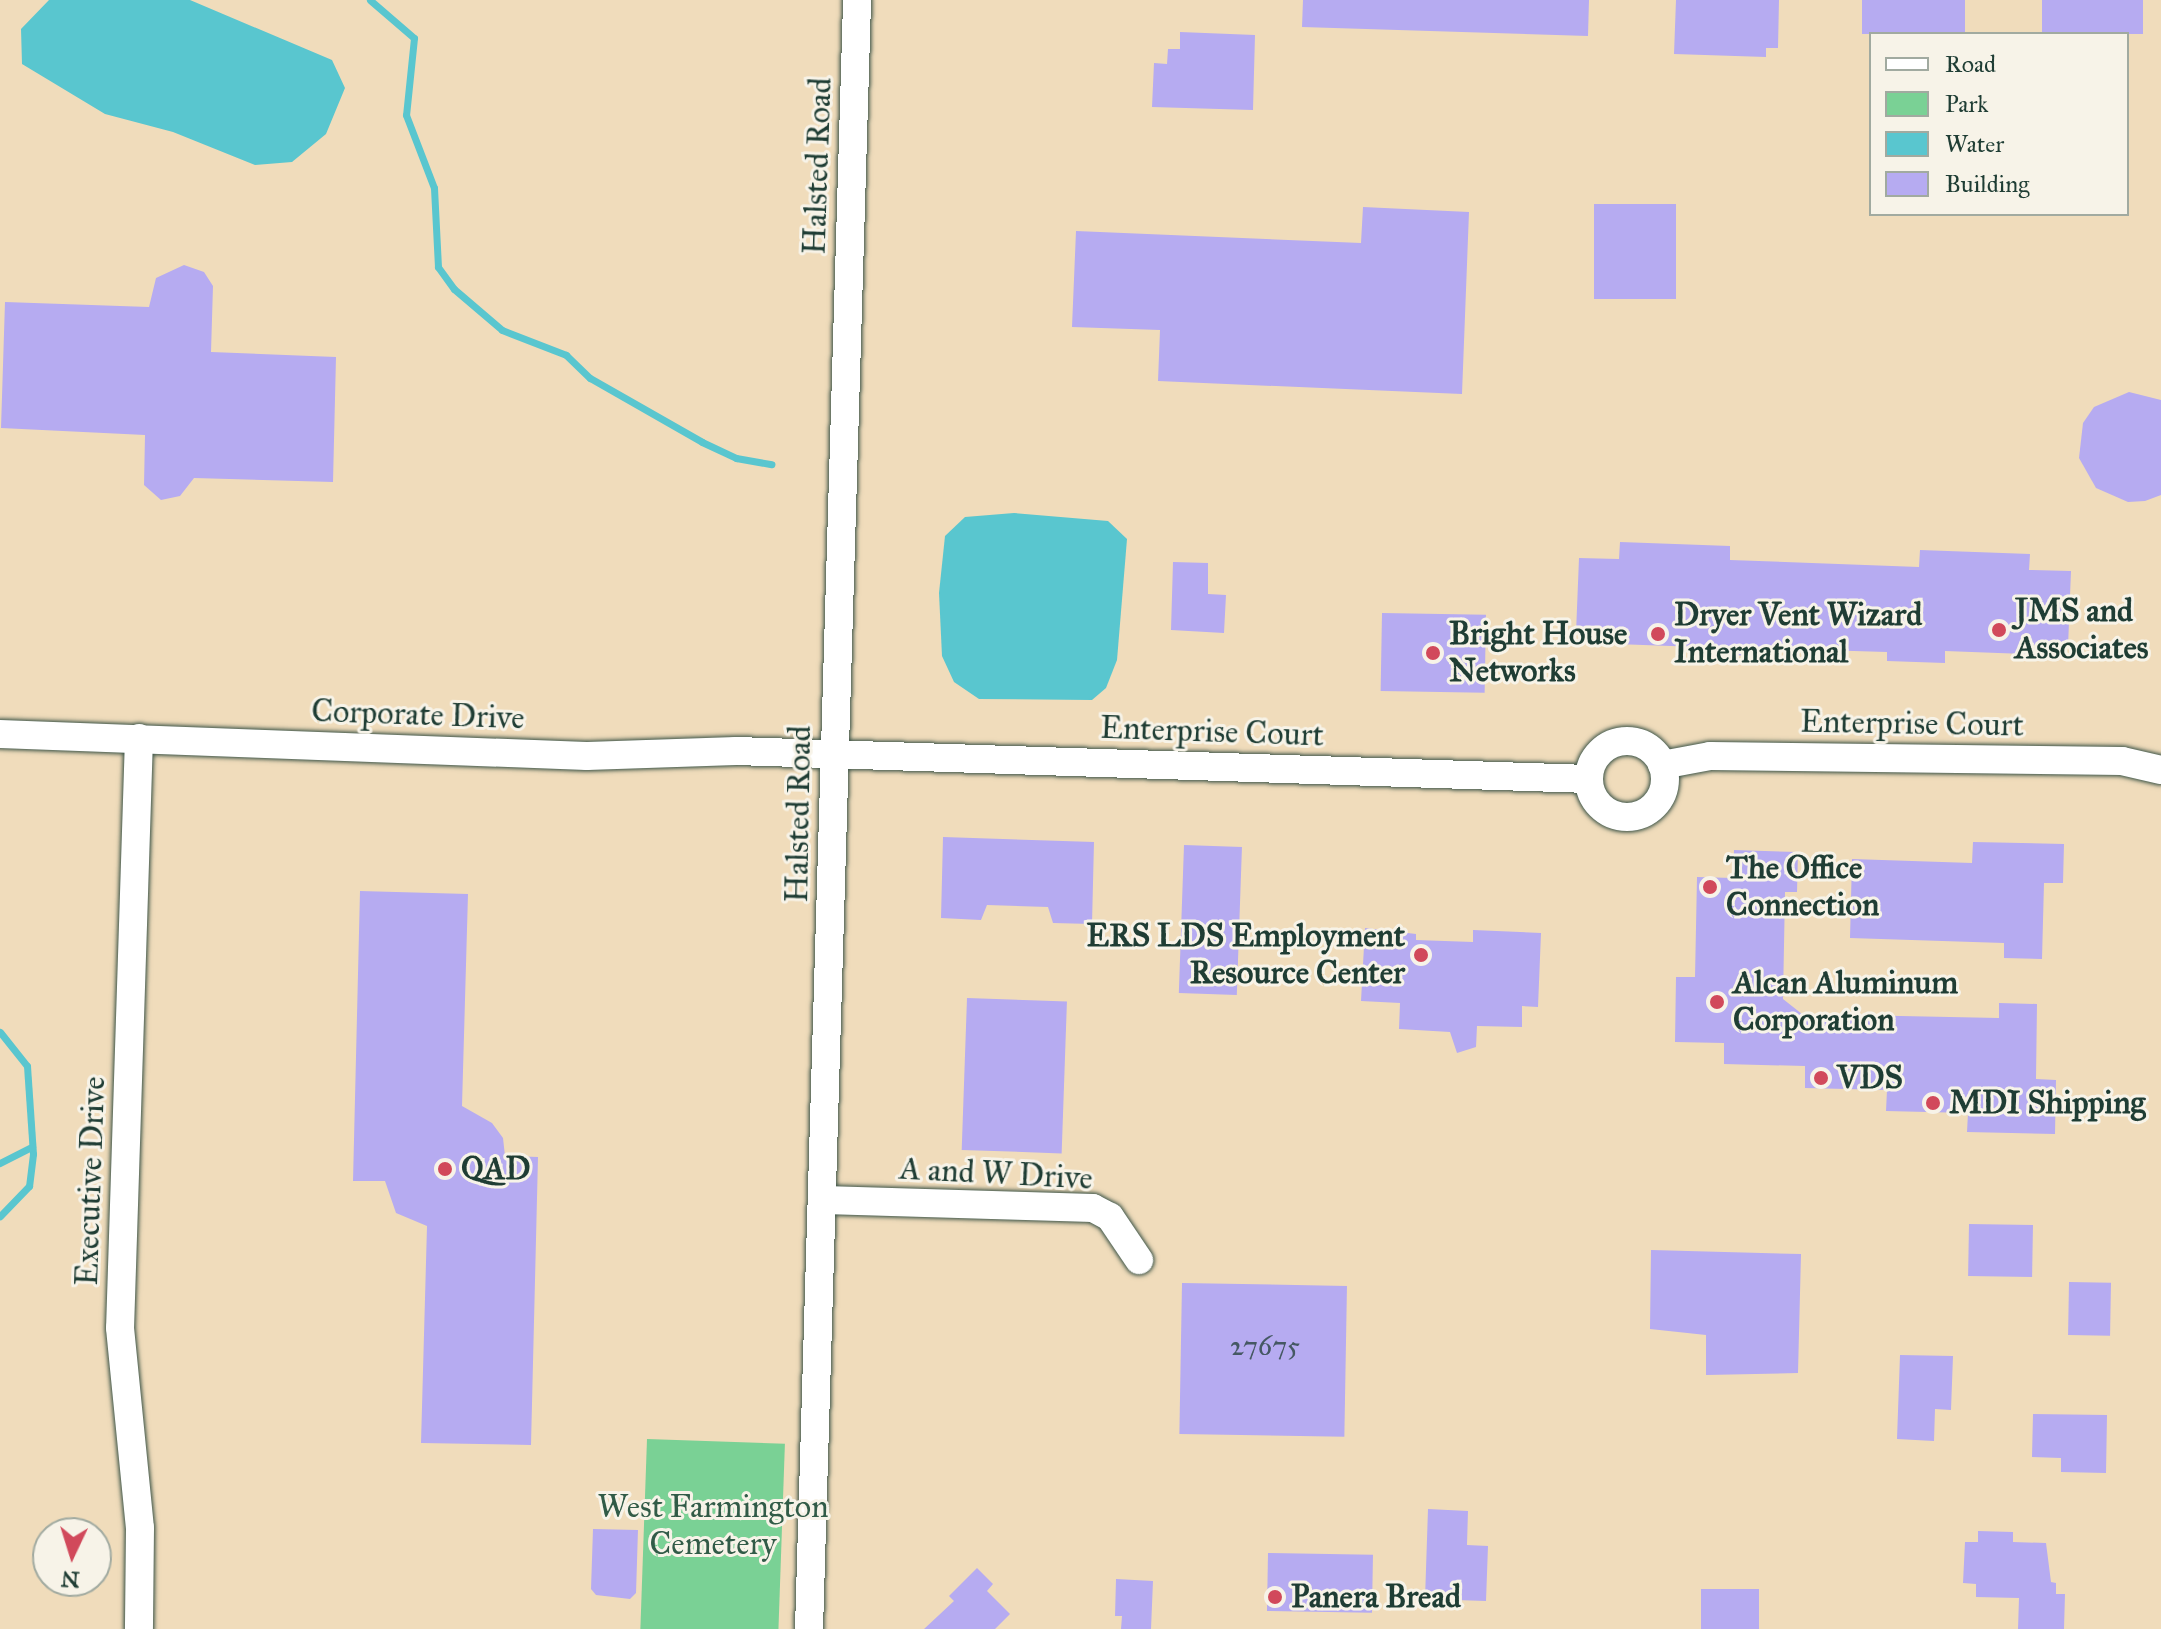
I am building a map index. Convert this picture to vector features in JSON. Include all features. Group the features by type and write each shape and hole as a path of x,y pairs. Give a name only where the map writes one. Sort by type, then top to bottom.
{"street":[{"name":"Halsted Road","path":"809,1629 857,0"},
{"name":"Corporate Drive","path":"0,734 587,756 834,754"},
{"name":"Executive Drive","path":"137,1628 140,1528 120,1328 139,738"},
{"path":"1612,744 1641,744 1662,765 1662,794 1641,815 1627,818 1599,806 1588,779 1591,764 1612,744"},
{"name":"Enterprise Court","path":"834,754 1588,779"},
{"name":"Enterprise Court","path":"1662,765 1710,756 2122,761 2161,770"},
{"name":"A and W Drive","path":"824,1200 1093,1208 1110,1217 1139,1260"}],"green space":[{"name":"West Farmington Cemetery","path":"647,1439 785,1444 778,1629 640,1629"}],"water":[{"path":"49,0 190,0 332,60 345,88 326,134 292,162 255,165 173,132 105,114 22,64 21,29"},
{"path":"1014,513 1108,521 1127,539 1117,660 1106,688 1092,700 979,699 954,682 942,656 939,593 945,536 965,517"}],"building":[{"path":"1303,0 1589,0 1588,36 1302,27"},
{"path":"1676,0 1779,0 1778,48 1766,48 1766,57 1674,54"},
{"path":"1862,0 1965,0 1965,32 1862,34"},
{"path":"2042,0 2143,0 2143,34 2042,32"},
{"path":"1180,32 1255,35 1253,110 1152,107 1154,63 1167,64 1168,49 1180,49"},
{"path":"1594,204 1676,204 1676,299 1594,299"},
{"path":"1363,207 1469,212 1462,394 1158,381 1160,330 1072,327 1076,231 1361,243"},
{"path":"184,265 204,272 213,286 211,352 336,357 333,482 194,478 180,496 161,500 144,485 145,435 1,428 5,302 149,307 156,278"},
{"path":"2129,392 2161,400 2161,495 2145,501 2128,502 2096,488 2079,458 2083,423 2094,407"},
{"path":"1620,542 1730,546 1730,560 1919,567 1920,550 2030,554 2029,570 2071,571 2068,647 2026,645 2025,654 1945,651 1945,663 1887,661 1887,652 1756,648 1756,656 1698,654 1698,647 1616,644 1616,635 1576,633 1579,558 1619,559"},
{"path":"1173,562 1208,563 1208,594 1226,595 1224,633 1171,630"},
{"name":"Bright House Networks","path":"1382,613 1486,615 1485,693 1381,691"},
{"path":"943,837 1094,842 1092,924 1053,923 1048,907 987,905 981,920 941,918"},
{"path":"1973,842 2064,844 2063,883 2044,883 2042,959 2004,958 2004,943 1850,938 1852,859 1972,863"},
{"path":"1184,845 1242,847 1237,995 1179,993"},
{"path":"1734,850 1798,852 1797,892 1785,892 1783,999 1802,1014 1999,1018 1999,1003 2037,1004 2036,1079 2056,1080 2055,1134 1967,1132 1968,1113 1886,1111 1887,1090 1805,1088 1805,1066 1724,1064 1724,1043 1675,1042 1676,977 1695,977 1697,877 1733,878"},
{"name":"QAD","path":"360,891 468,894 462,1106 492,1123 503,1138 505,1156 538,1157 531,1445 421,1443 427,1226 396,1213 385,1181 353,1181"},
{"path":"1365,928 1416,934 1416,940 1473,942 1473,930 1541,933 1538,1007 1522,1006 1522,1027 1477,1026 1476,1047 1457,1053 1450,1032 1399,1029 1400,1003 1361,1001"},
{"path":"967,998 1067,1001 1062,1153 962,1150"},
{"path":"1969,1224 2033,1225 2032,1277 1968,1276"},
{"path":"1651,1250 1801,1254 1798,1373 1706,1375 1706,1335 1650,1329"},
{"path":"2069,1282 2111,1283 2110,1336 2068,1335"},
{"path":"1182,1283 1347,1286 1344,1437 1179,1434"},
{"path":"1900,1355 1953,1356 1951,1410 1935,1409 1934,1441 1897,1439"},
{"path":"2033,1414 2107,1415 2106,1473 2061,1472 2061,1458 2032,1457"},
{"path":"1428,1509 1468,1511 1467,1545 1488,1546 1486,1601 1425,1599"},
{"path":"593,1529 638,1530 636,1593 630,1599 596,1595 591,1589"},
{"path":"1978,1531 2013,1532 2013,1542 2046,1543 2051,1582 2056,1583 2056,1594 2065,1594 2064,1629 2018,1629 2019,1598 1976,1597 1976,1584 1963,1583 1965,1542 1978,1542"},
{"path":"1268,1553 1373,1555 1372,1613 1267,1611"},
{"path":"977,1568 993,1584 987,1591 1010,1614 995,1629 924,1629 954,1601 949,1596"},
{"path":"1116,1579 1153,1581 1151,1629 1121,1629 1122,1616 1115,1616"},
{"path":"1701,1589 1759,1589 1759,1629 1701,1629"}],"waterway":[{"path":"370,0 414,38 406,115 434,188 438,267 454,289 502,330 566,355 590,378 702,442 736,458 771,464"},
{"path":"0,1032 27,1066 33,1154 29,1186 0,1216"},
{"path":"0,1163 32,1147"}],"place":[{"name":"JMS and Associates","path":"1999,630"},
{"name":"Dryer Vent Wizard International","path":"1658,634"},
{"name":"Bright House Networks","path":"1433,653"},
{"name":"The Office Connection","path":"1710,887"},
{"name":"ERS LDS Employment Resource Center","path":"1421,955"},
{"name":"Alcan Aluminum Corporation","path":"1717,1002"},
{"name":"VDS","path":"1821,1078"},
{"name":"MDI Shipping","path":"1933,1103"},
{"name":"QAD","path":"445,1169"},
{"name":"Panera Bread","path":"1275,1597"}]}
